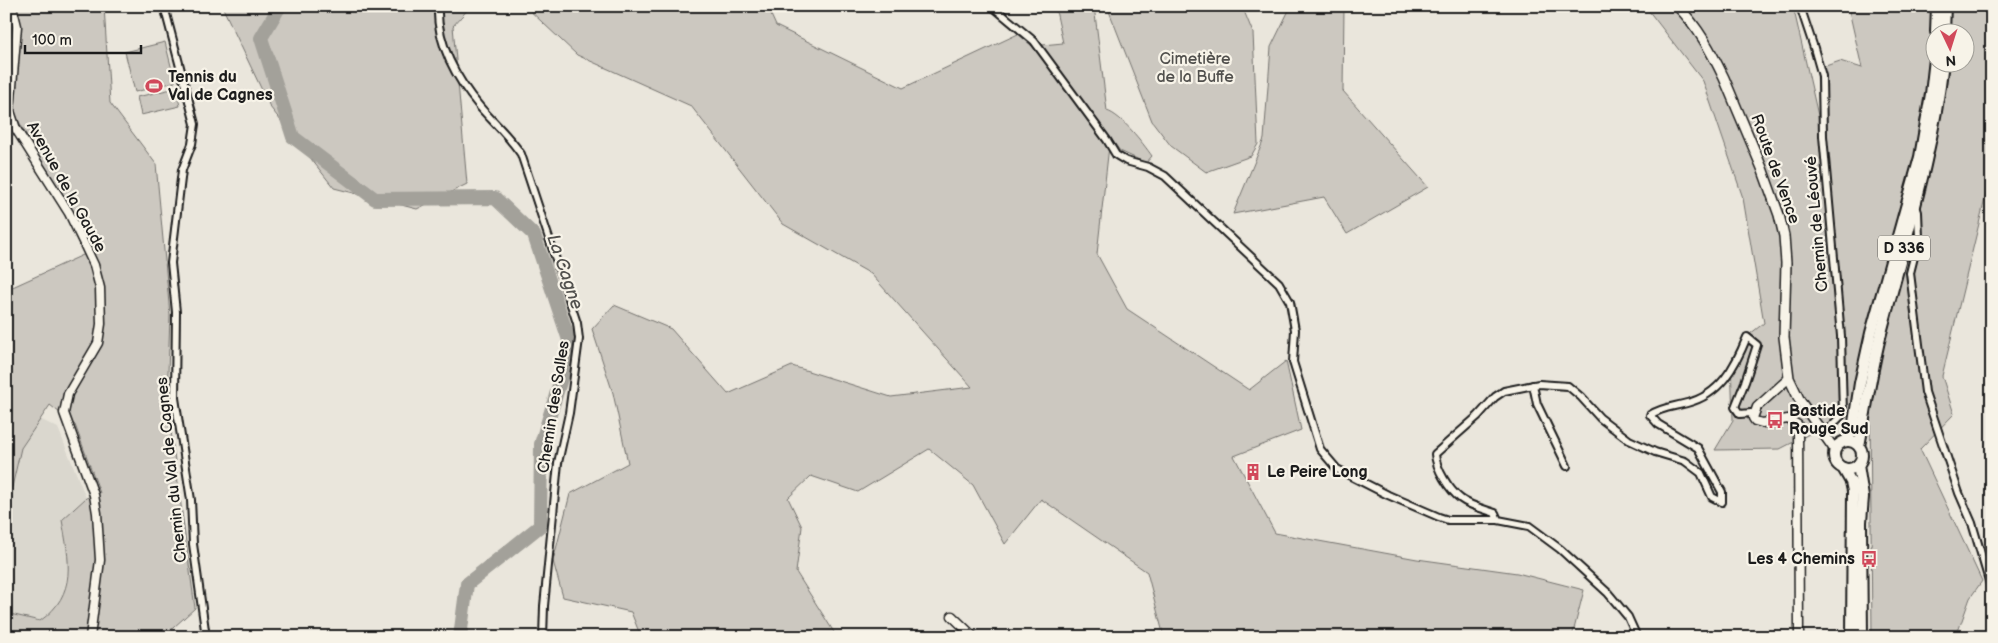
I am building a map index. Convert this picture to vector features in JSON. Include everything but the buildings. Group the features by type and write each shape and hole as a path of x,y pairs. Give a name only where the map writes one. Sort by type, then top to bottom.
{"main road":[{"name":"Route de Vence","path":"1677,6 1692,23 1721,72 1780,215 1786,251 1784,337 1790,378 1800,401 1824,436"},
{"path":"1936,22 1937,6"},
{"path":"1944,22 1945,6"},
{"name":"D 336","path":"1840,445 1854,430 1860,383 1920,157 1932,94 1934,72"},
{"name":"D 336","path":"1859,446 1880,338 1912,223 1934,126 1942,72"},
{"path":"1824,436 1840,445 1855,443 1859,446 1862,456 1858,465 1863,497 1860,522 1862,637"},
{"path":"1840,445 1834,454 1836,463 1843,468 1851,482 1853,491 1852,637"},
{"path":"1843,468 1851,469 1858,465"}],"street":[{"name":"Avenue de la Gaude","path":"12,6 17,26 10,111 16,129 69,213 94,265 100,288 101,324 98,343 68,394 64,413 68,429 94,495 97,513 100,560 90,637"},
{"name":"Chemin du Val de Cagnes","path":"164,6 194,124 192,144 182,170 171,263 176,312 175,398 190,500 193,544 206,637"},
{"name":"Chemin des Salles","path":"438,6 437,20 440,34 451,64 480,108 512,141 521,154 578,331 579,339 569,413 558,463 544,606 543,637"},
{"path":"992,6 1034,41 1116,155 1126,161 1148,167 1165,176 1279,283 1290,302 1295,330 1293,362 1320,449 1337,469 1439,518 1448,520 1498,520 1529,526 1560,548 1608,593 1628,617 1637,637"},
{"name":"Chemin de Léouvé","path":"1800,6 1822,76 1823,136 1828,173 1841,336 1843,414 1824,436"},
{"path":"1911,191 1912,199 1907,217 1919,237 1910,273 1924,392 1959,493 1972,523 1992,591"},
{"path":"1895,246 1912,223"},
{"path":"1498,520 1495,513 1459,498 1435,460 1435,454 1478,416 1495,396 1504,391 1532,386 1568,386 1600,418 1629,440 1655,452 1685,461 1701,473 1712,497 1722,502 1722,492 1698,448 1658,424 1650,415 1661,408 1688,403 1707,395 1727,378 1738,360 1747,337 1757,346 1734,407 1740,414 1751,413 1755,421 1762,423 1788,418 1798,425 1799,637"},
{"path":"1753,418 1757,407 1790,378"},
{"path":"1532,386 1537,404 1567,466"},
{"path":"952,616 974,637"}],"shaded area":[{"path":"40,419 58,428 86,498 62,520 69,564 63,597 52,612 40,621 6,612 6,498 12,487 21,448"}],"green space":[{"path":"6,6 104,6 110,103 156,164 170,315 167,402 195,608 163,637 6,637 6,612 40,621 52,611 60,599 66,588 68,575 67,549 62,520 86,498 100,493 75,425 50,405 21,448 12,487 6,498 6,290 94,250 16,116 6,117"},
{"path":"222,6 471,6 453,26 467,184 417,209 334,188 270,107"},
{"path":"525,6 767,6 776,26 903,88 1018,34 1032,46 1063,43 1055,6 1094,6 1107,111 1125,124 1152,156 1146,163 1120,151 1110,137 1097,254 1127,309 1249,390 1286,361 1301,430 1234,456 1275,533 1417,559 1517,573 1584,590 1572,637 1164,637 1147,572 1041,499 1005,544 973,485 929,449 858,492 811,476 788,498 802,527 796,572 837,637 641,637 631,612 563,597 553,561 570,494 628,463 613,393 592,329 614,305 671,329 728,394 792,366 891,397 972,387 871,274 783,224 691,106 577,55"},
{"name":"Cimetière de la Buffe","path":"1107,6 1242,6 1253,33 1258,144 1251,156 1206,172 1171,146 1152,121"},
{"path":"1291,6 1344,6 1343,91 1428,187 1347,234 1324,197 1233,214 1264,139 1271,47"},
{"path":"1645,6 1793,6 1819,120 1817,69 1840,61 1862,68 1848,6 1992,6 1992,170 1942,376 1954,414 1920,449 1982,581 1970,598 1956,637 1872,637 1870,403 1780,449 1715,450 1733,420 1731,361 1741,341 1764,323 1743,198 1703,81"},
{"path":"165,42 175,82 135,92 125,52"},
{"path":"176,88 180,106 141,115 137,97"}],"waterway":[{"name":"La Cagne","path":"280,6 261,38 293,137 375,199 495,198 534,235 571,346 541,444 540,526 467,584 460,637"}],"place":[{"name":"Tennis du Val de Cagnes","path":"154,86"},
{"name":"Bastide Rouge Sud","path":"1775,420"},
{"name":"Le Peire Long","path":"1253,472"},
{"name":"Les 4 Chemins","path":"1869,559"}]}
